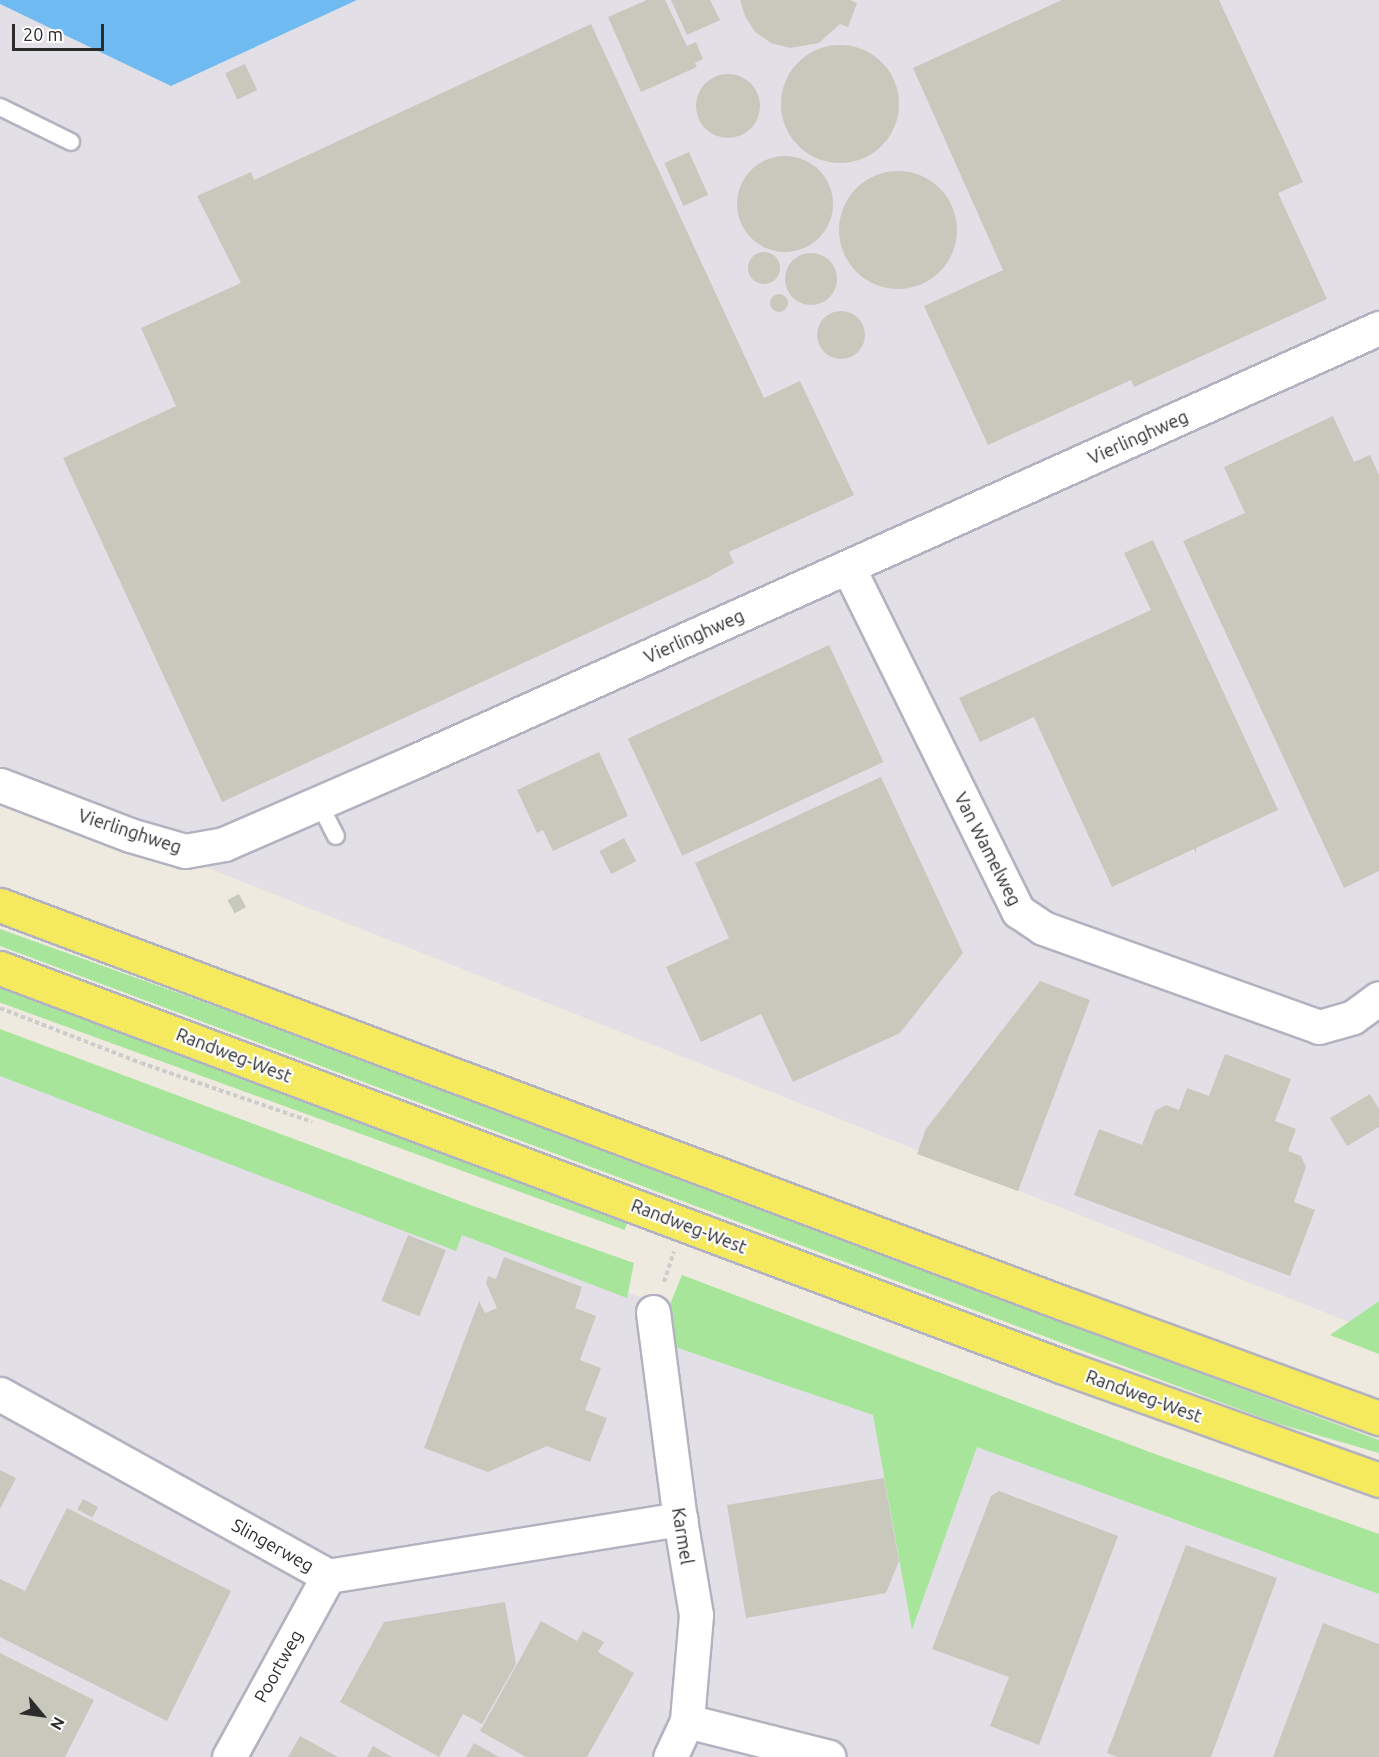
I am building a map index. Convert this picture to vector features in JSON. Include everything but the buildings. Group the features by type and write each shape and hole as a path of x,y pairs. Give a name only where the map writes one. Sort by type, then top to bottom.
{"main road":[{"path":"0,905 1071,1306 1379,1418"},
{"name":"Randweg-West","path":"0,968 1061,1366 1379,1480"}],"street":[{"name":"Vierlinghweg","path":"0,785 130,835 185,851 224,844 1379,328"},
{"name":"Van Wamelweg","path":"848,567 1018,910 1043,928 1319,1027 1353,1017 1379,998"},
{"name":"Karmel","path":"653,1312 680,1519 696,1615 687,1721 670,1757"},
{"name":"Slingerweg","path":"0,1394 328,1576 680,1519"},
{"name":"Poortweg","path":"229,1757 328,1576"},
{"path":"687,1721 829,1757"}],"lane":[{"path":"0,107 71,142"},
{"path":"320,803 336,836"}],"shaded area":[{"path":"357,0 1379,0 1379,1334 0,785 0,4 171,86"},
{"path":"0,1061 1379,1570 1379,1757 0,1757"}],"green space":[{"path":"0,929 212,1005 1379,1440 1379,1453 1276,1423 0,946"},
{"path":"0,976 633,1207 625,1230 0,1003"},
{"path":"0,1029 473,1206 634,1263 627,1298 462,1235 456,1251 0,1076"},
{"path":"682,1275 1155,1454 1379,1534 1379,1594 977,1447 912,1630 873,1415 669,1345 668,1309"},
{"path":"1379,1301 1379,1354 1330,1335"}],"water":[{"path":"0,0 357,0 171,86 0,4"}]}
